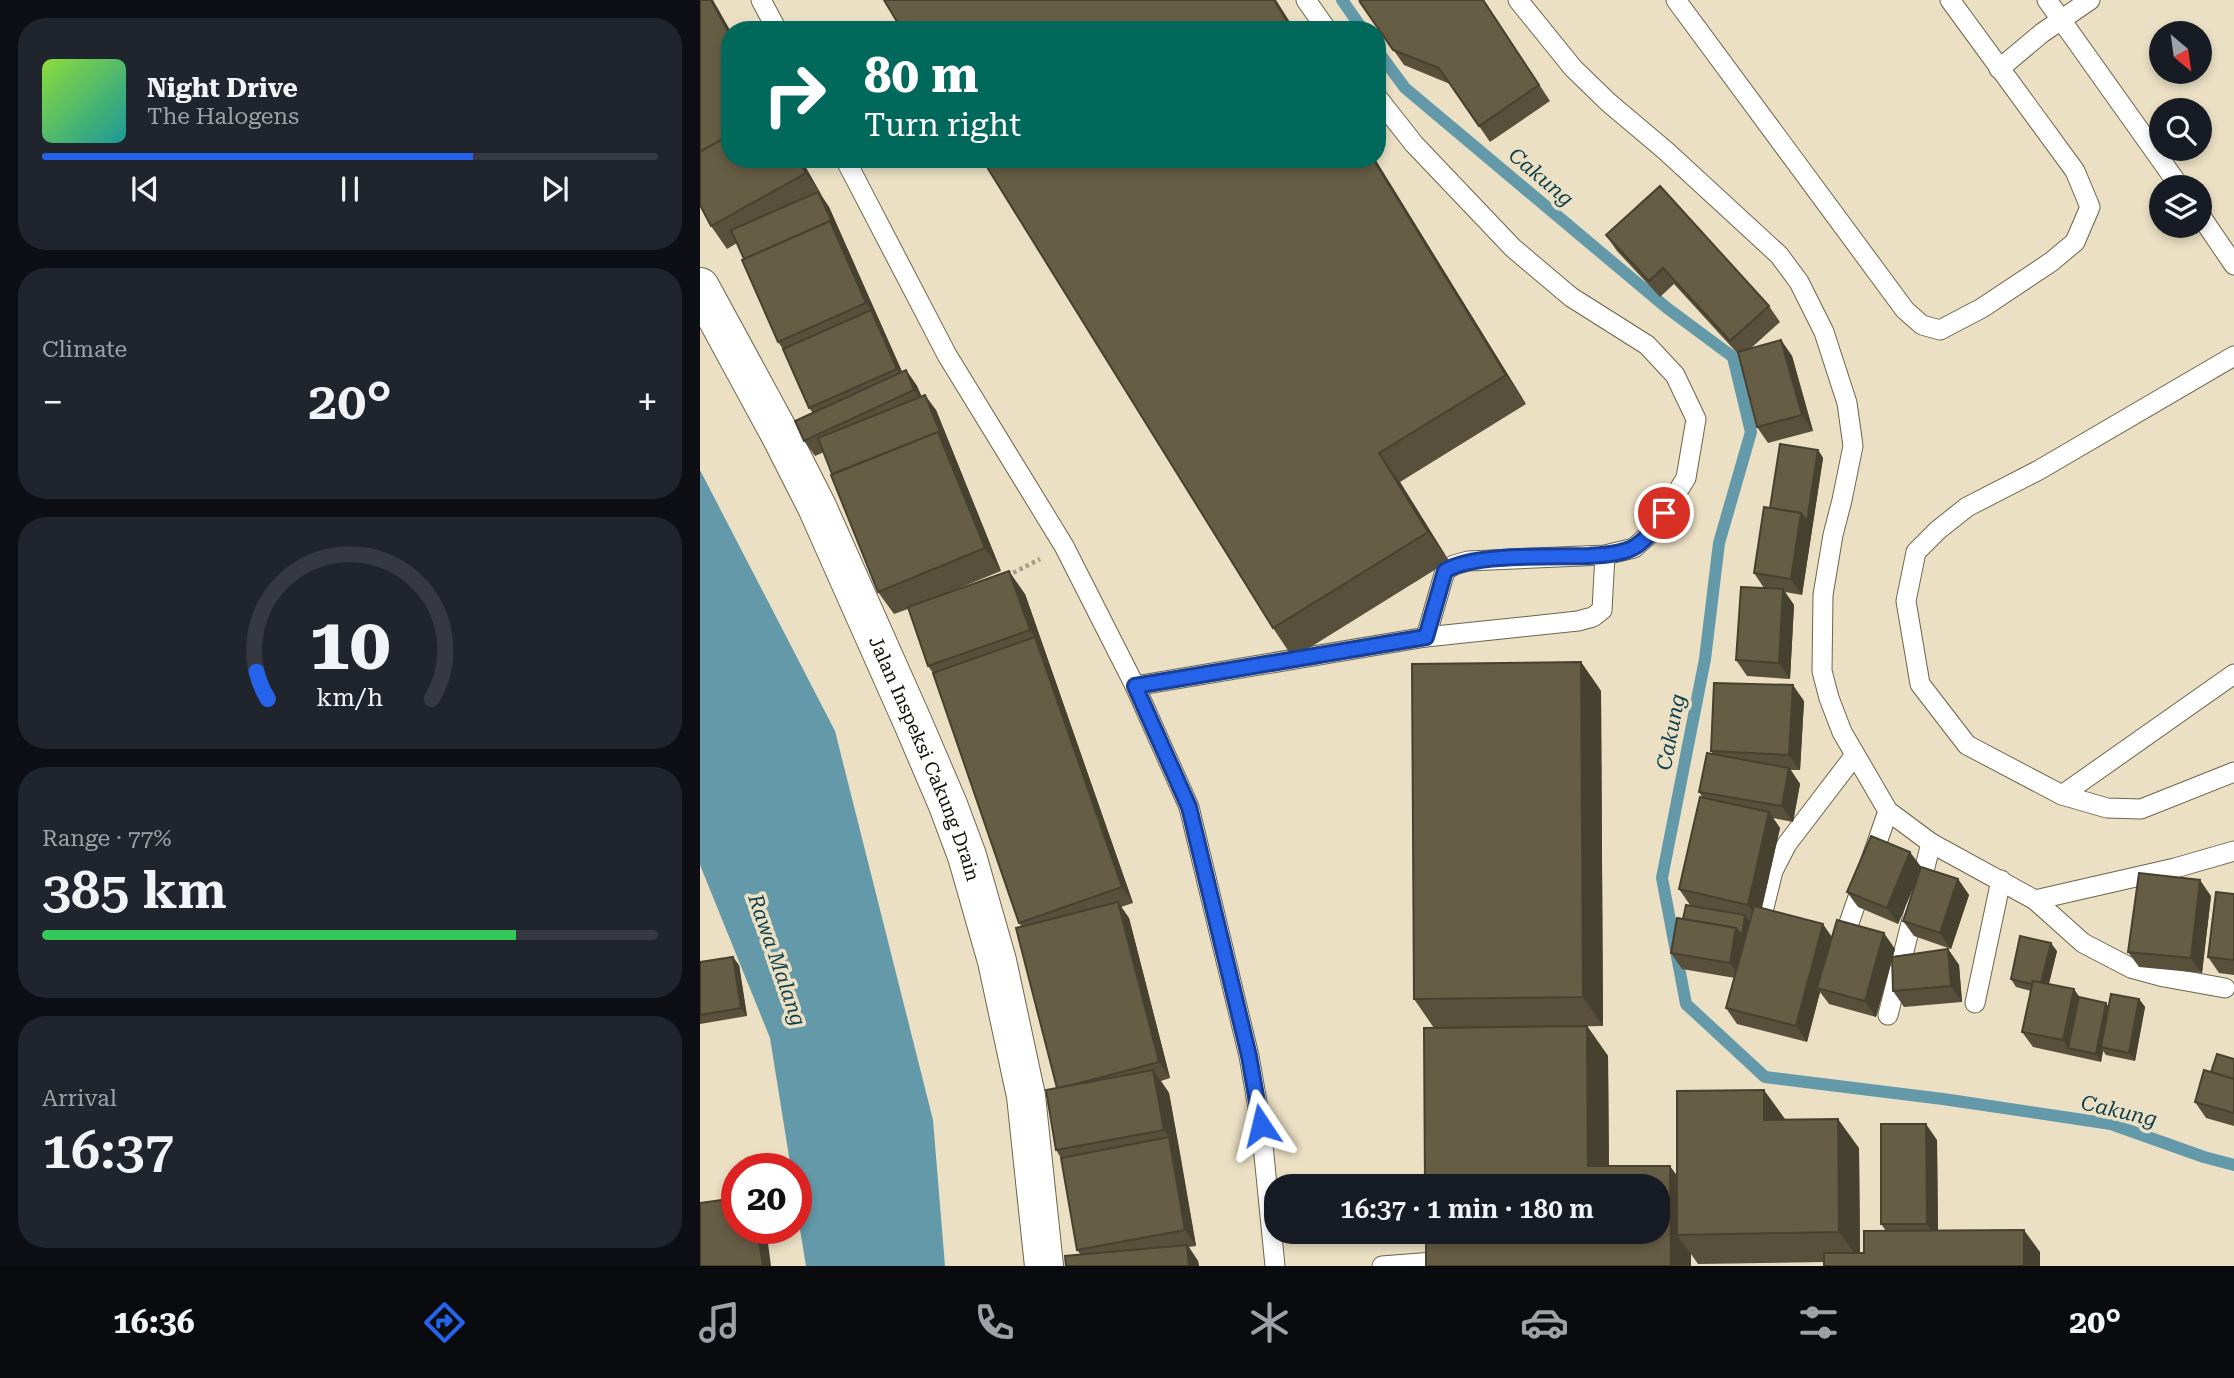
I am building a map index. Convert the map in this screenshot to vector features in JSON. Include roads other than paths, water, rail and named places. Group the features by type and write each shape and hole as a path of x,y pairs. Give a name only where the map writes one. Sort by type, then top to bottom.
{"street":[{"name":"Jalan Inspeksi Cakung Drain","path":"700,287 817,507 918,735 967,856 997,961 1026,1096 1044,1266"}],"lane":[{"path":"761,0 772,21"},
{"path":"1306,0 1321,21"},
{"path":"1518,0 1573,68 1779,255 1799,282 1824,332 1847,402 1853,446 1833,535 1823,596 1822,671 1842,732 1888,811 1931,843 2035,900 2083,943 2131,968 2225,988"},
{"path":"1676,0 1905,310 1922,325 1940,330 1982,308 2051,262 2075,242 2090,207 2075,171 1950,0"},
{"path":"2047,0 2172,175"},
{"path":"1999,69 2090,0"},
{"path":"1386,108 1414,144 1513,248 1571,297 1647,345 1675,375 1696,419 1686,478 1653,531 1634,548 1605,555 1489,559 1454,565 1445,571 1426,637"},
{"path":"850,168 947,355 1064,546 1135,686 1189,807 1249,1056 1261,1125 1275,1266"},
{"path":"2212,233 2234,265"},
{"path":"2234,356 2039,470 1967,508 1938,530 1916,552 1906,601 1920,684 1966,745 2062,795 2107,807 2141,809 2234,772"},
{"path":"1135,686 1426,637 1578,621 1593,617 1602,610 1605,555"},
{"path":"2062,795 2234,674"},
{"path":"1753,953 1773,871 1787,844 1854,755"},
{"path":"1835,964 1888,811"},
{"path":"1888,1015 1931,843"},
{"path":"2035,900 2175,868 2234,851"},
{"path":"1975,1003 2001,880"},
{"path":"1382,1266 1446,1261"}],"water":[{"name":"Rawa Malang","path":"700,470 835,731 933,1120 945,1266 806,1266 802,1244 812,1244 812,1153 788,1153 770,1038 700,865"}],"waterway":[{"name":"Cakung","path":"1342,0 1357,21"},
{"name":"Cakung","path":"1386,62 1405,88 1667,308 1733,357 1751,432 1719,543 1705,659 1662,878 1686,1004 1765,1077 1943,1099 2111,1124 2234,1165"}]}
